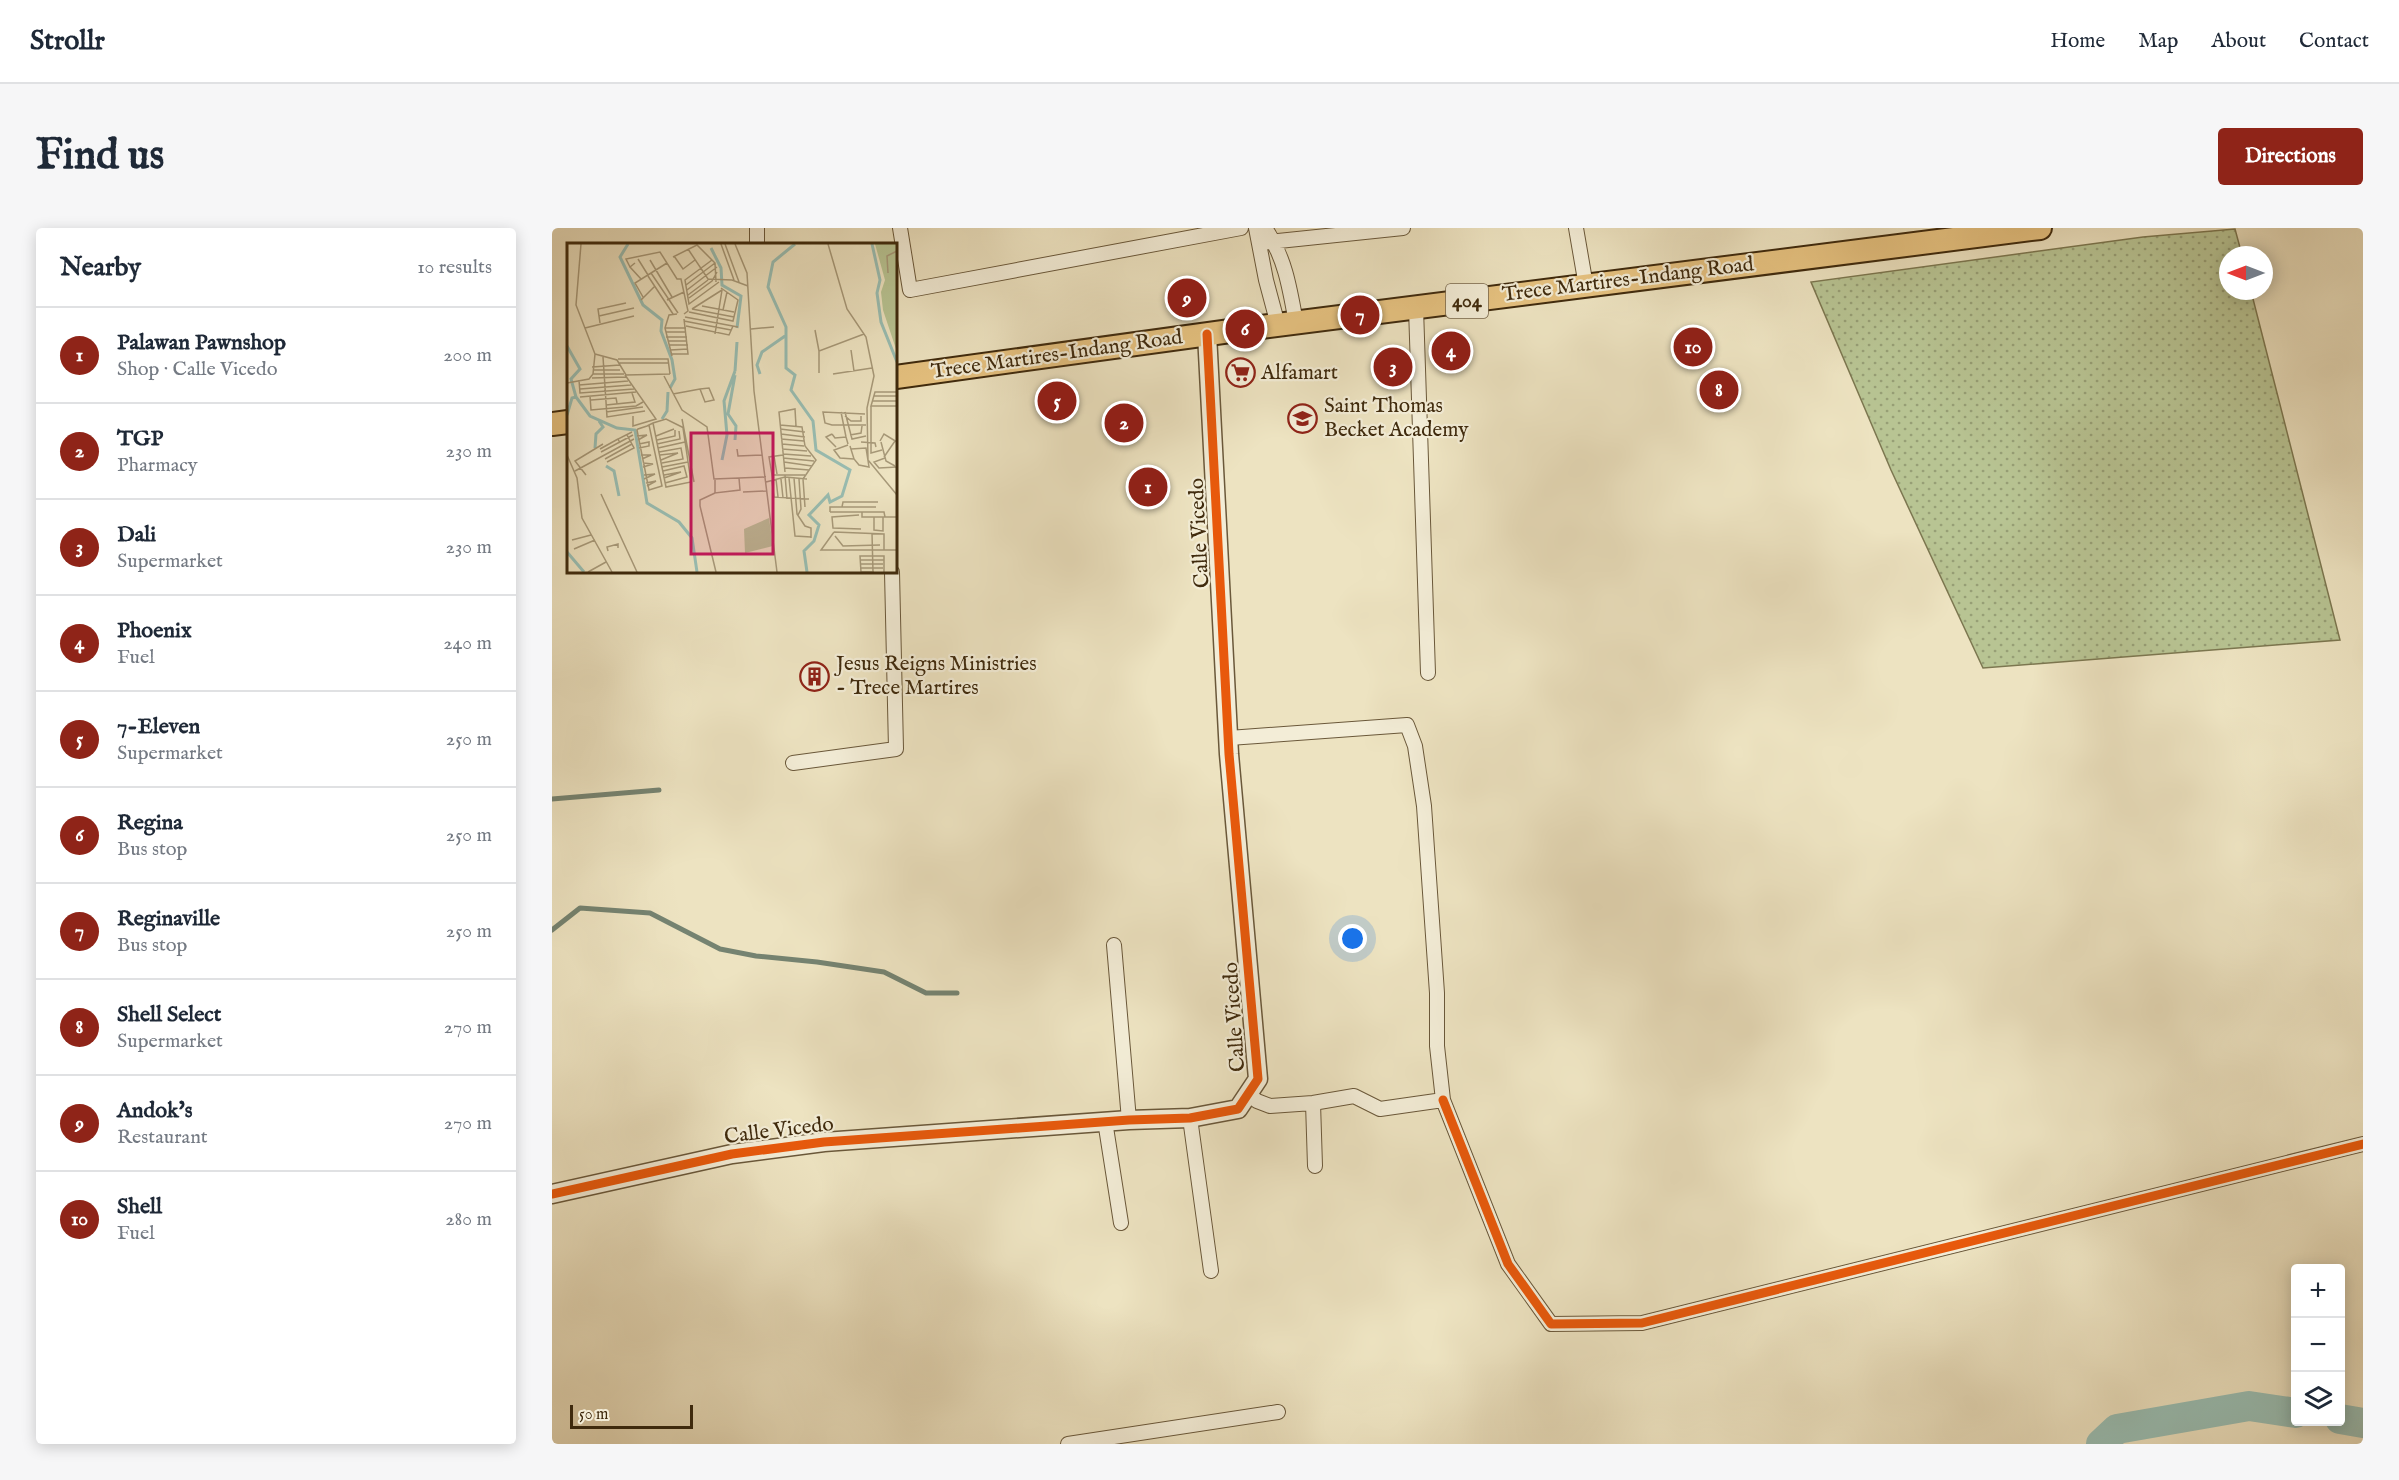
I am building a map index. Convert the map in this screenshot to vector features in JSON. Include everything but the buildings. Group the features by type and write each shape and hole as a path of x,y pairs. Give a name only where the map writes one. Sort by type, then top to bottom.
{"main road":[{"name":"Trece Martires-Indang Road","path":"897,377 1207,334 2040,228"},
{"path":"552,424 567,422"}],"street":[{"path":"900,228 910,290 1178,234 1241,228"},
{"path":"1256,228 1266,280 1287,324"},
{"path":"1265,228 1274,241 1287,275 1287,324"},
{"path":"1259,243 1403,228"},
{"path":"1576,228 1586,286"},
{"path":"1416,308 1428,673"},
{"name":"Calle Vicedo","path":"552,1194 732,1154 824,1142 1129,1119 1190,1118 1238,1109 1258,1079 1228,738 1207,334"},
{"path":"793,764 896,748 892,573"},
{"path":"1228,738 1407,725 1415,746 1424,807 1437,993 1437,1046 1443,1100 1508,1264 1551,1324 1642,1323 2363,1144"},
{"path":"1114,945 1129,1119"},
{"path":"1248,1094 1257,1101 1270,1106 1313,1103 1354,1096 1380,1109 1443,1100"},
{"path":"1313,1103 1315,1166"},
{"path":"1190,1118 1211,1271"},
{"path":"1105,1121 1121,1223"},
{"path":"1068,1444 1278,1412"}],"green space":[{"path":"2235,229 2240,246 2219,246 2219,300 2253,300 2340,640 1983,668 1891,470 1811,282 2143,237"}],"waterway":[{"path":"552,799 659,790"},
{"path":"552,930 580,908 650,913 720,949 756,956 884,972 926,993 957,993"},
{"path":"2101,1444 2117,1429 2249,1406 2291,1412"},
{"path":"2345,1420 2363,1423"}],"cycle path":[{"path":"552,1194 732,1154 824,1142 1129,1120 1190,1118 1238,1109 1258,1079 1229,754 1207,334"},
{"path":"1443,1100 1508,1264 1551,1324 1642,1323 2363,1144"}],"place":[{"name":"Andok's","path":"1187,298"},
{"name":"Reginaville","path":"1360,315"},
{"name":"Regina","path":"1245,329"},
{"name":"Shell","path":"1693,347"},
{"name":"Phoenix","path":"1451,351"},
{"name":"Dali","path":"1393,367"},
{"name":"Alfamart","path":"1240,373"},
{"name":"Shell Select","path":"1719,390"},
{"name":"7-Eleven","path":"1057,401"},
{"name":"Saint Thomas Becket Academy","path":"1303,418"},
{"name":"TGP","path":"1124,423"},
{"name":"Palawan Pawnshop","path":"1148,487"},
{"name":"Jesus Reigns Ministries - Trece Martires","path":"815,676"}]}
